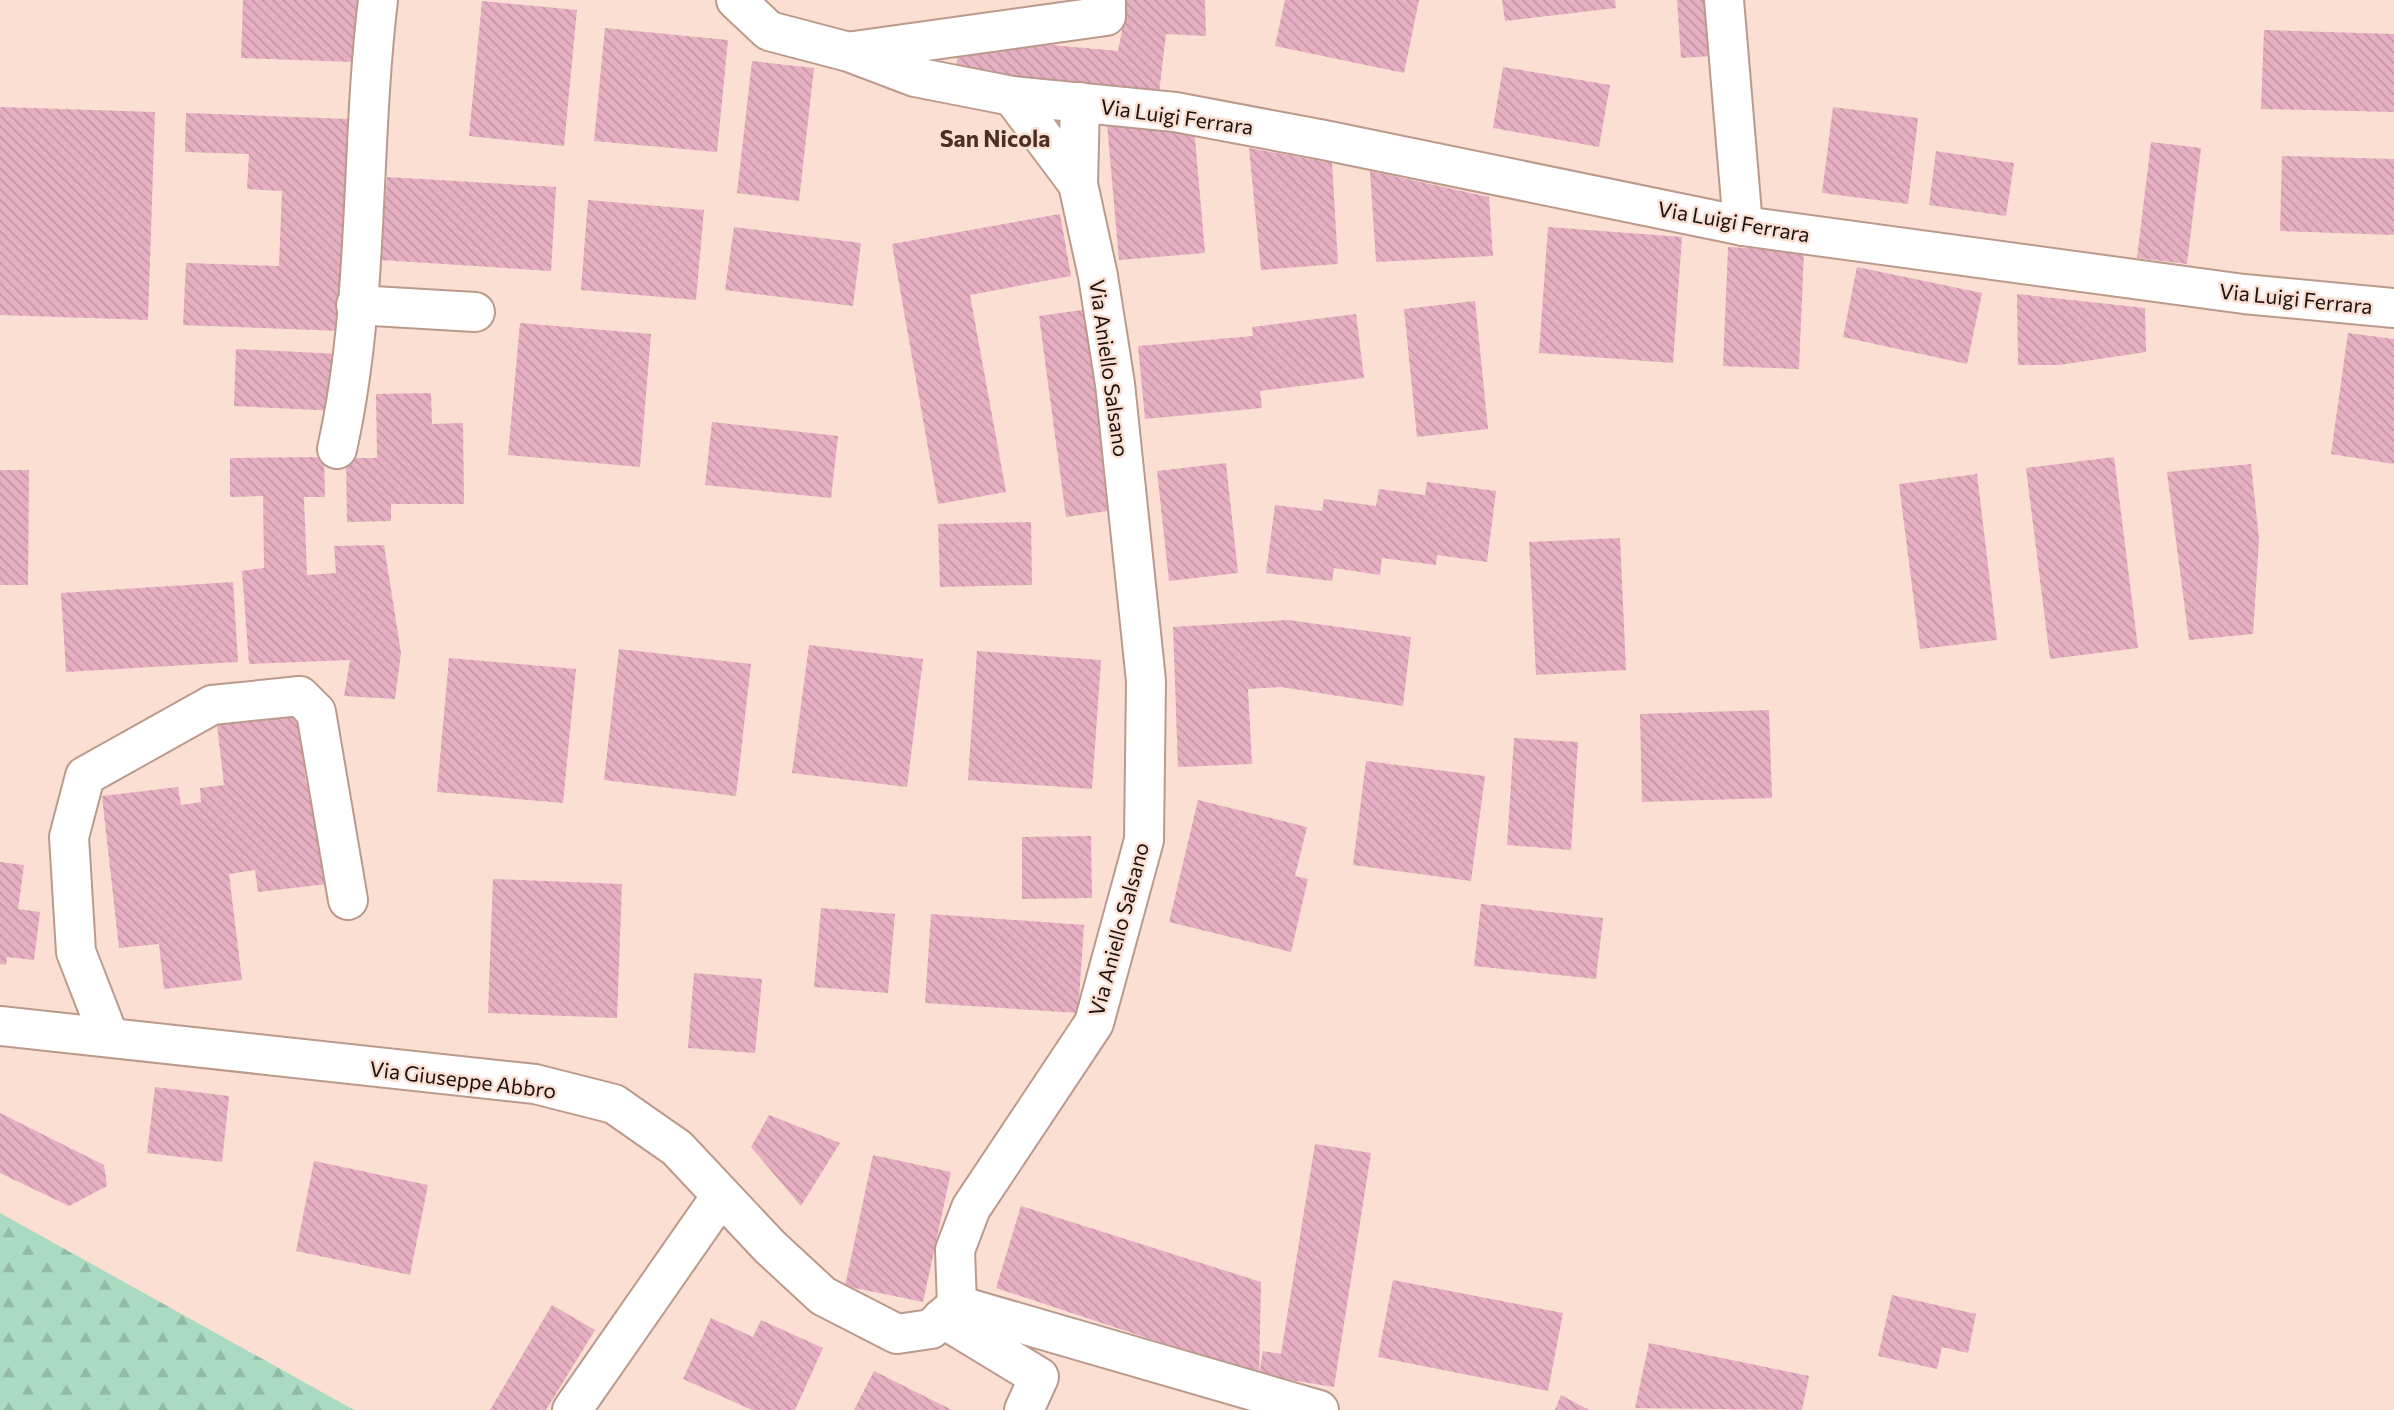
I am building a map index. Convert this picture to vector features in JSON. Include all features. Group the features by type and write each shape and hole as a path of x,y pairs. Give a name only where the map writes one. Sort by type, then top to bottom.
{"street":[{"path":"337,449 349,397 367,176 372,56 379,0"},
{"name":"Via Luigi Ferrara","path":"736,0 769,31 849,52 915,77 1013,96 1175,112 1743,226 2244,294 2394,308"},
{"path":"849,52 1106,16 1106,0"},
{"path":"1724,0 1743,226"},
{"name":"Via Aniello Salsano","path":"1013,96 1078,184"},
{"name":"Via Aniello Salsano","path":"950,1311 955,1250 971,1208 1094,1023 1144,839 1146,681 1115,384 1098,276 1078,184 1080,102"},
{"path":"356,305 475,312"},
{"path":"109,1037 76,952 69,838 85,776 212,705 300,696 316,712 348,900"},
{"name":"Via Giuseppe Abbro","path":"0,1026 535,1084 614,1104 677,1148 770,1247 823,1296 897,1334 931,1329 950,1311"},
{"path":"572,1410 721,1196"},
{"path":"950,1311 1039,1377 1024,1410"},
{"path":"950,1311 1319,1410"}],"green space":[{"path":"0,1213 354,1410 0,1410"}],"building":[{"path":"243,0 357,0 354,62 241,58"},
{"path":"1121,0 1205,0 1206,36 1166,34 1158,101 956,69 959,42 1009,41 1118,51 1122,31"},
{"path":"1285,0 1419,0 1404,73 1275,46"},
{"path":"1502,0 1615,0 1616,8 1505,21"},
{"path":"1677,0 1722,0 1726,55 1681,58"},
{"path":"482,1 577,10 564,146 469,136"},
{"path":"605,28 728,40 717,152 594,141"},
{"path":"2264,30 2394,34 2394,112 2261,109"},
{"path":"752,61 814,68 799,201 737,193"},
{"path":"1503,67 1610,85 1599,147 1493,128"},
{"path":"0,107 155,112 148,320 0,315"},
{"path":"1833,107 1918,118 1908,204 1822,193"},
{"path":"186,113 350,119 342,331 183,325 186,263 279,266 282,191 247,189 249,154 185,152"},
{"path":"1193,116 1205,253 1119,260 1107,124"},
{"path":"2151,142 2201,148 2187,264 2137,258"},
{"path":"1249,148 1332,163 1338,264 1261,270"},
{"path":"1936,151 2014,163 2006,216 1929,205"},
{"path":"2282,156 2394,159 2394,235 2280,231"},
{"path":"1370,171 1489,197 1493,256 1376,262"},
{"path":"387,177 556,187 551,271 381,260"},
{"path":"588,200 704,210 696,300 581,290"},
{"path":"1060,214 1071,276 970,295 1006,492 938,504 892,244"},
{"path":"734,227 861,243 853,306 725,290"},
{"path":"1548,227 1682,237 1673,363 1539,353"},
{"path":"1728,247 1804,251 1799,369 1723,366"},
{"path":"1857,267 1982,293 1967,364 1843,337"},
{"path":"2017,294 2145,308 2146,352 2059,365 2018,365"},
{"path":"1475,301 1488,429 1417,437 1404,309"},
{"path":"1088,309 1115,510 1066,517 1039,316"},
{"path":"1356,314 1364,378 1260,391 1262,408 1145,419 1138,346 1253,336 1252,327"},
{"path":"520,323 651,334 640,467 508,455"},
{"path":"2348,333 2394,339 2394,464 2331,454"},
{"path":"236,349 339,354 337,411 234,406"},
{"path":"431,393 432,424 463,423 464,504 391,504 391,521 347,522 346,458 377,458 376,394"},
{"path":"712,422 838,436 831,498 705,485"},
{"path":"324,457 325,497 304,497 307,575 336,573 334,546 384,545 401,653 395,699 344,696 350,660 249,664 242,571 264,568 263,496 230,497 230,458"},
{"path":"2114,457 2138,648 2050,659 2026,468"},
{"path":"1226,463 1238,573 1169,581 1157,471"},
{"path":"2251,464 2259,539 2253,634 2189,640 2167,472"},
{"path":"0,470 29,470 28,585 0,585"},
{"path":"1977,474 1997,640 1920,649 1899,484"},
{"path":"1427,482 1496,491 1487,562 1437,555 1436,565 1382,558 1380,575 1334,568 1332,581 1266,573 1275,505 1322,511 1324,499 1376,506 1379,489 1425,495"},
{"path":"1031,522 1032,585 940,587 938,524"},
{"path":"1620,538 1626,670 1536,675 1529,542"},
{"path":"233,582 238,662 66,672 61,593"},
{"path":"1288,620 1411,637 1403,706 1281,687 1248,689 1252,764 1178,767 1173,627"},
{"path":"809,645 923,659 907,787 792,773"},
{"path":"619,649 751,664 736,796 604,780"},
{"path":"977,651 1101,660 1092,789 968,780"},
{"path":"449,658 576,669 563,803 437,792"},
{"path":"298,708 306,783 324,781 336,883 258,892 255,870 229,874 242,980 164,989 159,944 119,948 102,796 178,787 181,805 201,802 200,788 224,785 216,716"},
{"path":"1769,710 1772,798 1642,802 1640,714"},
{"path":"1514,738 1578,742 1571,850 1507,845"},
{"path":"1366,761 1485,776 1471,881 1353,865"},
{"path":"1198,800 1307,827 1295,876 1308,879 1291,952 1169,922"},
{"path":"1091,836 1092,898 1022,899 1022,837"},
{"path":"0,862 24,865 18,909 40,912 34,960 7,957 6,965 0,964"},
{"path":"493,879 622,884 617,1018 488,1013"},
{"path":"1481,904 1603,918 1596,979 1474,966"},
{"path":"821,908 895,914 888,993 814,987"},
{"path":"931,914 1084,925 1078,1013 925,1003"},
{"path":"694,973 762,979 755,1053 688,1048"},
{"path":"155,1087 229,1096 222,1162 147,1153"},
{"path":"0,1113 104,1165 107,1186 69,1206 0,1173"},
{"path":"769,1115 840,1143 801,1206 751,1147"},
{"path":"1315,1144 1371,1153 1334,1387 1259,1375 1263,1351 1281,1354"},
{"path":"873,1155 951,1172 923,1302 845,1286"},
{"path":"314,1161 428,1185 410,1275 296,1251"},
{"path":"1021,1206 1261,1282 1259,1375 996,1288"},
{"path":"1393,1280 1563,1313 1548,1391 1378,1357"},
{"path":"1892,1295 1976,1314 1968,1353 1942,1347 1937,1369 1878,1356"},
{"path":"552,1305 595,1330 546,1410 490,1410"},
{"path":"711,1318 753,1337 761,1320 823,1348 795,1410 752,1410 683,1379"},
{"path":"1649,1343 1809,1376 1802,1410 1635,1408"},
{"path":"874,1371 952,1410 854,1410"},
{"path":"1561,1395 1589,1410 1555,1410"}],"district":[{"name":"San Nicola","path":"995,138"}]}
